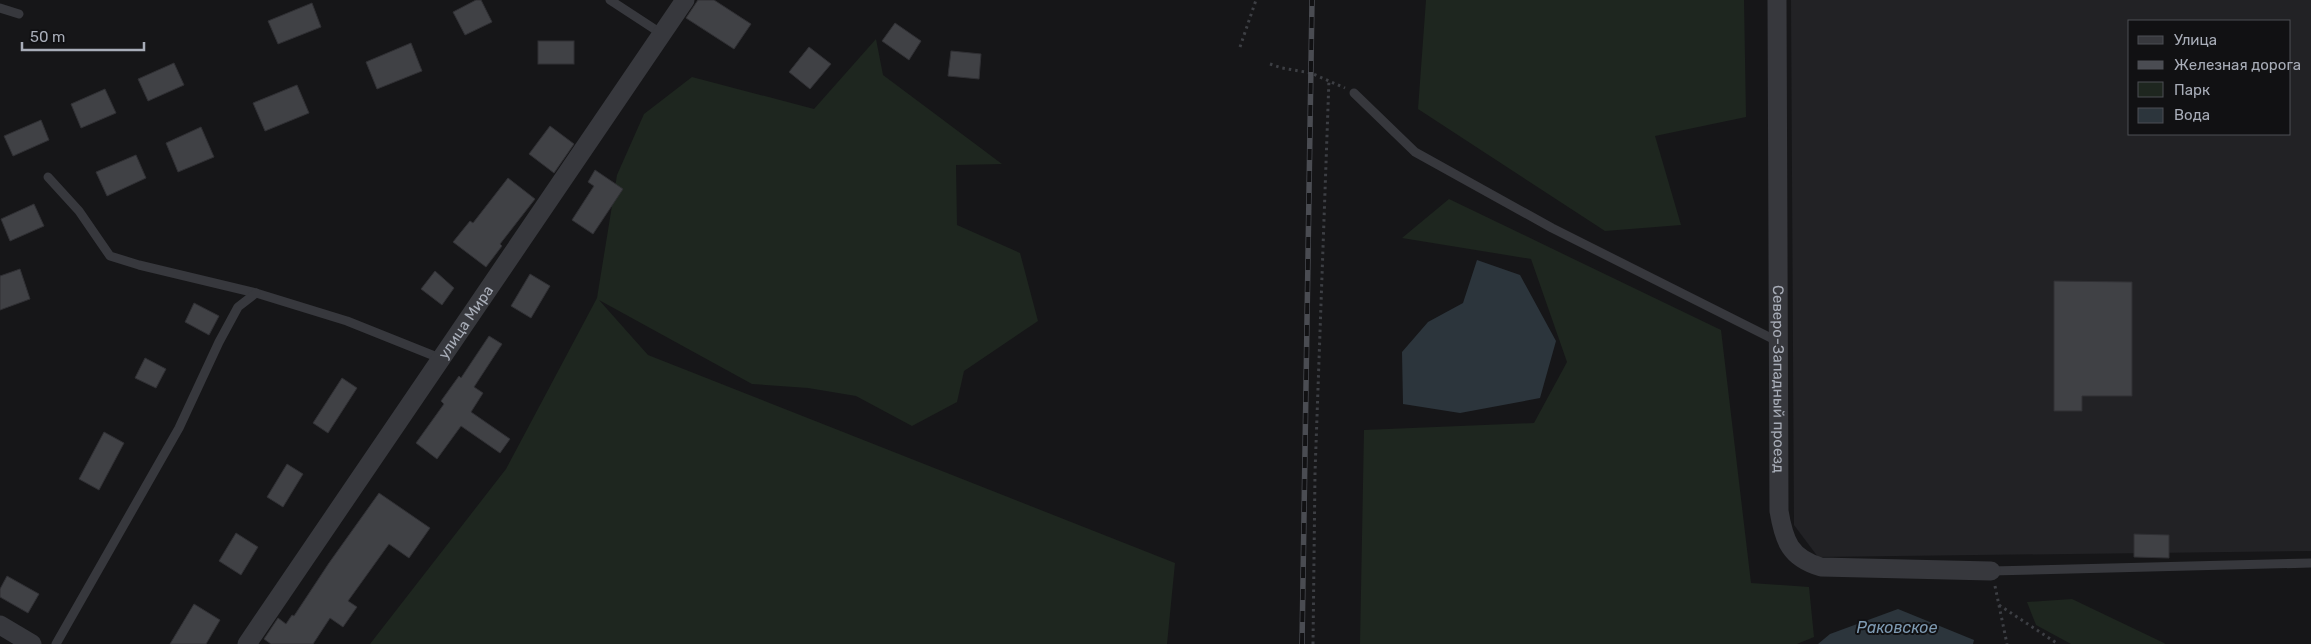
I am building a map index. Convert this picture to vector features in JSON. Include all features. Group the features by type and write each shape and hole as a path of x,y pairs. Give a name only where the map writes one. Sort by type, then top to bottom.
{"street":[{"name":"улица Мира","path":"247,644 685,0"},
{"name":"Северо-Западный проезд","path":"1776,0 1779,511 1787,542 1795,554 1805,562 1821,567 1991,571"},
{"path":"0,625 32,644"}],"lane":[{"path":"610,0 662,34"},
{"path":"0,8 18,14"},
{"path":"1354,93 1415,152 1552,228 1777,341"},
{"path":"48,177 79,211 110,256 139,265 256,293 347,321 442,359"},
{"path":"56,644 179,428 219,342 238,307 256,293"},
{"path":"1991,571 2311,563"}],"path":[{"path":"1240,47 1256,0"},
{"path":"1270,64 1329,79 1354,93"},
{"path":"1313,644 1314,473 1329,79"},
{"path":"1991,571 2007,644"},
{"path":"1999,605 2058,644"}],"shaded area":[{"path":"1791,0 2311,0 2311,551 1818,557 1794,525"}],"green space":[{"path":"1426,0 1744,0 1746,117 1655,136 1681,225 1605,231 1418,109"},
{"path":"876,39 883,75 1002,164 956,165 957,225 1020,253 1038,321 964,371 957,402 912,426 856,396 808,388 752,384 599,300 648,355 1175,563 1167,644 370,644 506,469 597,298 617,175 644,114 692,77 814,109"},
{"path":"1449,199 1721,330 1751,583 1809,587 1814,637 1797,644 1360,644 1364,430 1534,423 1567,362 1531,259 1402,238"},
{"path":"2072,599 2165,644 2071,644 2036,625 2027,602"}],"water":[{"path":"1477,260 1520,275 1556,341 1540,398 1460,413 1403,404 1402,352 1428,322 1463,303"},
{"name":"Раковское","path":"1898,609 1974,640 1973,644 1818,644 1830,634"}],"building":[{"path":"476,0 481,0 492,22 465,35 453,12"},
{"path":"698,0 714,0 751,24 734,49 686,18"},
{"path":"312,3 321,27 278,44 268,21"},
{"path":"895,23 921,41 909,60 882,41"},
{"path":"538,41 574,41 574,64 538,64"},
{"path":"411,43 422,71 377,89 366,62"},
{"path":"809,47 831,64 810,89 789,72"},
{"path":"951,51 981,54 979,79 948,76"},
{"path":"174,63 184,85 148,101 138,79"},
{"path":"297,85 309,113 265,131 253,103"},
{"path":"105,89 116,113 81,128 71,104"},
{"path":"41,120 49,140 13,156 4,136"},
{"path":"550,126 574,144 554,173 529,154"},
{"path":"201,127 214,157 178,172 166,143"},
{"path":"136,155 146,178 107,196 96,172"},
{"path":"595,170 623,189 593,234 572,220 594,186 588,182"},
{"path":"508,178 535,199 500,244 502,246 486,267 453,242 470,221 473,223"},
{"path":"34,204 44,226 10,241 1,219"},
{"path":"20,269 30,299 0,310 0,276"},
{"path":"435,271 454,288 442,305 421,289"},
{"path":"530,274 550,286 531,318 511,306"},
{"path":"2054,281 2132,282 2132,396 2082,396 2082,411 2054,411"},
{"path":"194,303 219,316 209,335 185,322"},
{"path":"489,336 502,344 474,387 483,393 471,412 510,439 500,453 461,426 437,459 416,443 444,404 441,401 459,376 461,378"},
{"path":"145,358 166,369 156,388 135,378"},
{"path":"342,378 357,388 328,433 313,423"},
{"path":"104,432 124,443 99,490 79,479"},
{"path":"287,464 303,474 283,507 267,497"},
{"path":"379,493 430,528 409,558 389,544 348,601 357,607 343,627 330,618 313,644 271,644 264,639 278,618 286,624 292,615 294,616"},
{"path":"236,533 258,547 241,575 219,561"},
{"path":"2134,534 2169,535 2169,558 2134,557"},
{"path":"7,576 39,594 28,613 0,597 0,589"},
{"path":"194,604 220,620 206,644 170,644"}],"railway":[{"path":"1302,644 1312,0"}]}
